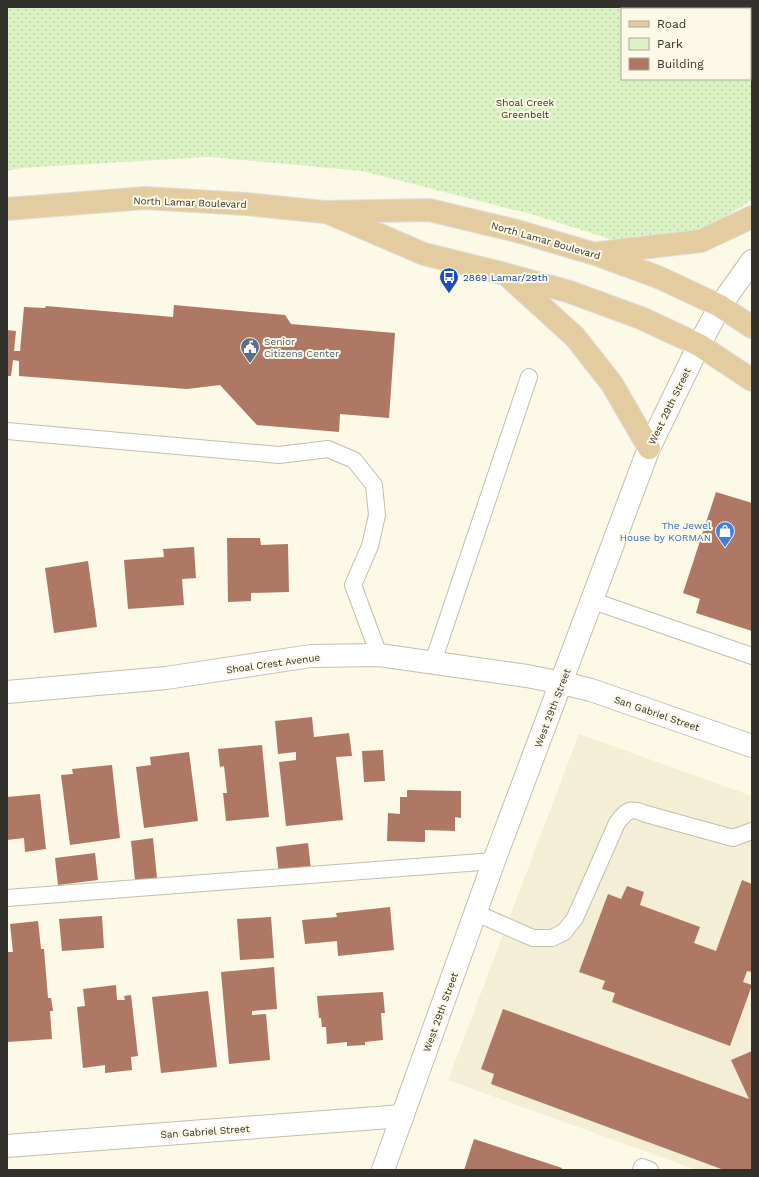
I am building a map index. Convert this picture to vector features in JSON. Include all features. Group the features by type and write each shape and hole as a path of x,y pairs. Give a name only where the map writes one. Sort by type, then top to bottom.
{"main road":[{"name":"North Lamar Boulevard","path":"7,209 145,198 246,204 324,212 429,210 517,231 596,254 658,277 720,306 752,327"},
{"name":"North Lamar Boulevard","path":"324,212 424,254 505,274 582,296 641,318 699,345 752,380"},
{"path":"596,254 701,241 752,217"},
{"path":"505,274 575,337 612,384 649,448"}],"street":[{"name":"West 29th Street","path":"383,1170 494,861 649,448 699,345 720,306 752,261"},
{"name":"Shoal Crest Avenue","path":"7,692 166,678 311,656 379,655 433,662 562,683"},
{"name":"San Gabriel Street","path":"562,683 591,690 752,746"},
{"name":"San Gabriel Street","path":"7,1146 403,1116"}],"lane":[{"path":"433,662 529,377"},
{"path":"7,431 279,455 328,449 354,460 374,485 377,515 370,546 352,585 379,655"},
{"path":"592,601 752,656"},
{"path":"476,913 533,938 552,938 564,932 575,918 617,823 625,812 636,810 733,838 752,831"},
{"path":"7,898 494,861"},
{"path":"641,1170 642,1167 650,1170"}],"shaded area":[{"path":"579,734 752,796 752,1170 697,1170 448,1080"}],"green space":[{"name":"Shoal Creek Greenbelt","path":"7,7 752,7 752,200 717,222 665,241 626,244 531,214 362,171 209,157 21,168 7,171"}],"building":[{"path":"174,305 285,315 291,324 395,333 389,418 340,414 339,432 257,425 220,385 187,389 19,376 19,361 13,360 11,376 7,376 7,330 16,331 14,351 20,351 24,307 45,308 46,306 173,317"},
{"name":"The Jewel House by KORMAN","path":"716,492 752,503 752,631 696,613 700,599 683,593"},
{"path":"227,538 260,538 261,545 288,544 289,592 251,593 251,601 228,602"},
{"path":"194,547 196,578 182,579 184,605 128,609 124,560 164,557 163,549"},
{"path":"88,561 97,627 54,633 45,568"},
{"path":"312,717 314,737 349,733 352,756 336,757 343,820 286,826 279,762 296,760 296,752 278,754 275,721"},
{"path":"262,745 269,817 226,821 223,793 227,793 224,766 220,767 218,749"},
{"path":"383,750 385,781 364,782 362,751"},
{"path":"189,752 198,821 144,828 136,767 151,765 150,757"},
{"path":"112,765 120,838 70,845 61,775 73,774 72,769"},
{"path":"407,790 461,791 461,818 455,817 455,831 425,830 425,842 387,841 388,813 400,814 400,797 407,797"},
{"path":"40,794 46,849 25,852 24,838 7,840 7,797"},
{"path":"153,838 157,878 135,880 131,841"},
{"path":"308,843 311,870 279,874 276,847"},
{"path":"95,853 98,880 58,885 55,858"},
{"path":"742,880 752,884 752,972 747,971 743,982 752,985 730,1046 612,1002 615,993 602,989 605,981 579,972 608,894 621,899 627,886 644,892 640,905 700,927 694,943 716,951"},
{"path":"390,907 394,950 338,956 337,941 305,944 302,920 337,917 336,913"},
{"path":"102,916 104,948 62,951 59,919"},
{"path":"271,917 274,958 240,960 237,919"},
{"path":"38,921 41,949 44,949 48,998 51,998 53,1011 50,1011 52,1039 7,1042 7,952 13,952 10,924"},
{"path":"274,967 277,1009 252,1011 252,1015 266,1014 270,1060 229,1064 221,972"},
{"path":"116,985 117,1000 125,1000 124,996 131,995 138,1056 131,1057 132,1070 105,1073 105,1065 83,1068 77,1007 85,1006 83,989"},
{"path":"208,991 217,1067 161,1073 152,997"},
{"path":"383,992 385,1013 381,1013 383,1040 365,1042 365,1045 347,1046 347,1042 327,1044 326,1027 322,1027 321,1018 319,1018 317,996"},
{"path":"503,1009 749,1099 731,1060 752,1051 752,1170 724,1170 491,1084 494,1074 481,1069"},
{"path":"474,1139 562,1168 561,1170 464,1170"}],"place":[{"name":"2869 Lamar/29th","path":"449,294"},
{"name":"Senior Citizens Center","path":"250,364"},
{"name":"The Jewel House by KORMAN","path":"725,548"}]}
